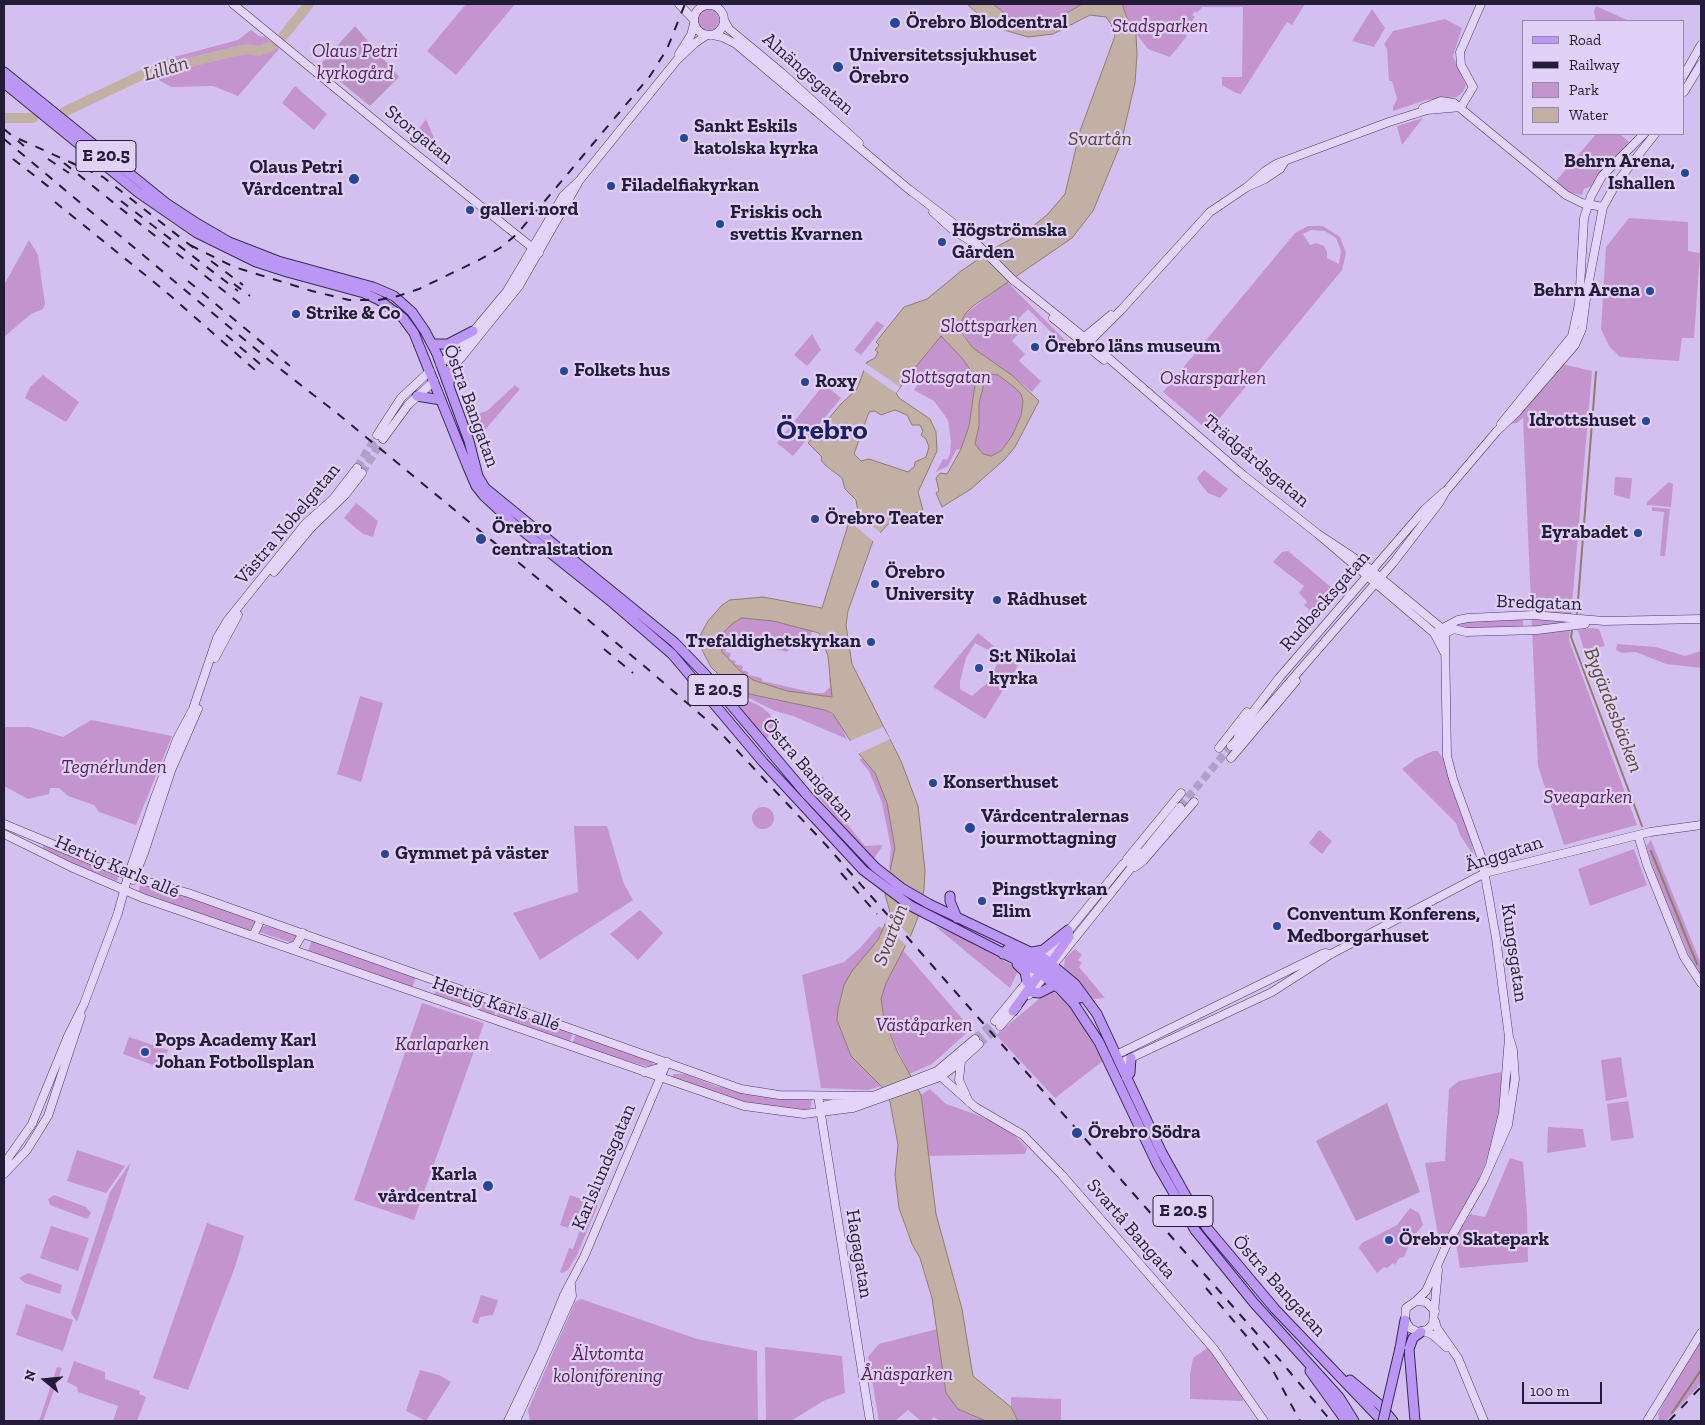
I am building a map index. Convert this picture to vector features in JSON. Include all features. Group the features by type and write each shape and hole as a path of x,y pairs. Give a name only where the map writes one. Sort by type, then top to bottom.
{"main road":[{"name":"Storgatan","path":"234,4 401,142 532,246 538,256"},
{"path":"679,4 694,22 698,31 710,35"},
{"path":"1461,107 1472,87 1461,66 1459,56 1481,4"},
{"path":"578,181 538,256 518,286 441,376 417,396 380,437 401,398 430,371 455,352 507,291 563,196 578,181 676,60 691,35 699,5 717,7 723,14 724,20 721,30 695,43 676,60"},
{"name":"Alnängsgatan","path":"724,20 729,29 775,71 963,237 972,241 987,254 1012,279"},
{"name":"Alnängsgatan","path":"710,35 722,37 736,44 775,71"},
{"path":"1685,73 1701,45"},
{"path":"1685,90 1701,64"},
{"name":"Östra Bangatan","path":"4,72 166,203 198,224 269,262 353,288 390,307 411,328 430,371 441,376 448,389 472,450 478,476 485,488 627,609 684,666 767,766 853,861 886,889 934,919 1003,954 1045,968 1075,984 1090,1003 1162,1153 1196,1212 1256,1287 1383,1421"},
{"name":"Östra Bangatan","path":"4,83 162,210 232,252 373,287 397,300 418,320 432,344 440,364 441,400 476,486 484,496 514,524 692,659 801,788 854,846 889,879 939,909 1032,952 1045,968 1055,985 1085,1018 1109,1062 1148,1148 1185,1214 1224,1267 1312,1366 1339,1398 1354,1421"},
{"path":"1084,341 1122,309 1210,212 1265,171 1285,161 1409,116 1438,108 1461,107 1566,196 1588,204 1604,207"},
{"name":"Rudbecksgatan","path":"1497,431 1506,416 1572,336 1579,304 1580,255 1584,218 1588,204 1602,176 1643,135"},
{"name":"Rudbecksgatan","path":"1237,739 1246,721 1267,693 1425,509 1446,491 1497,431 1517,412 1569,354 1579,337 1604,207 1612,189 1654,135"},
{"name":"Trädgårdsgatan","path":"1012,279 1152,400 1173,413 1243,475 1318,534 1344,549 1370,574"},
{"path":"390,307 397,300"},
{"path":"432,344 448,344 473,331"},
{"path":"441,376 446,398 455,404"},
{"path":"417,396 441,400"},
{"path":"459,444 466,445 472,450"},
{"name":"Västra Nobelgatan","path":"125,890 171,770 193,721 216,655 228,630 238,615 311,528 346,495 360,470"},
{"name":"Rudbecksgatan","path":"1231,746 1248,730 1380,578 1439,503 1446,491"},
{"path":"1370,574 1380,578 1440,632"},
{"path":"1370,574 1374,584 1440,632"},
{"name":"Bredgatan","path":"1453,626 1468,618 1533,615 1600,621"},
{"path":"1600,621 1701,619"},
{"name":"Bredgatan","path":"1453,626 1466,632 1537,630 1600,621"},
{"path":"1440,632 1453,626"},
{"name":"Kungsgatan","path":"1416,1301 1426,1291 1441,1256 1490,1165 1502,1113 1509,1037 1485,873 1447,756 1445,657 1440,632"},
{"path":"1231,758 1306,670 1307,661"},
{"path":"1219,748 1258,699 1267,693"},
{"path":"793,795 801,788"},
{"path":"1032,952 1043,950 1068,930 1181,793"},
{"path":"1131,870 1143,861 1194,802"},
{"path":"1045,968 1026,982 998,1023 1013,1011 1031,992 1045,968 1131,870 1142,852 1180,807"},
{"name":"Hertig Karls allé","path":"4,824 131,877 188,893 741,1088 779,1095 885,1095"},
{"name":"Änggatan","path":"1118,1059 1131,1058 1272,992 1331,954 1485,873 1638,835 1701,825"},
{"name":"Hertig Karls allé","path":"4,834 71,867 143,898 744,1106 780,1112 820,1113 853,1108 940,1073 961,1061 977,1041 940,1073"},
{"path":"1638,835 1647,865 1684,956 1701,983"},
{"path":"1123,864 1142,852"},
{"path":"4,1164 24,1138 84,1004 125,890"},
{"path":"934,919 942,916 953,920 957,918 950,901 950,896"},
{"path":"1097,896 1104,902"},
{"path":"934,919 939,909"},
{"path":"253,936 261,919"},
{"path":"1013,1011 1069,937 1068,930"},
{"path":"287,948 296,945 303,934"},
{"name":"Änggatan","path":"1118,1059 1325,953 1331,954"},
{"path":"1003,954 1022,968 1026,982"},
{"path":"1031,992 1039,993 1055,985"},
{"path":"4,1174 27,1150 39,1133 53,1102 79,1027 84,1004"},
{"path":"1126,1077 1130,1073 1131,1058"},
{"path":"1109,1062 1118,1059"},
{"path":"961,1061 959,1080 969,1103"},
{"path":"644,1072 662,1066 667,1062"},
{"name":"Karlslundsgatan","path":"510,1421 667,1062"},
{"path":"660,1078 678,1066"},
{"name":"Svartå Bangata","path":"940,1073 969,1103 1023,1135 1061,1174 1214,1349 1264,1421"},
{"name":"Hagagatan","path":"818,1096 868,1421"},
{"path":"820,1113 826,1105 857,1101 865,1096"},
{"path":"42,1099 53,1102"},
{"name":"Kungsgatan","path":"1435,1311 1435,1291 1441,1256"},
{"path":"1383,1421 1400,1348 1406,1308 1416,1301 1426,1302 1435,1311 1429,1329 1413,1338 1409,1349 1415,1419"},
{"path":"1404,1320 1410,1328 1429,1329 1444,1341 1459,1363 1484,1421"},
{"path":"1648,1421 1655,1406 1701,1333"},
{"name":"E 20.5","path":"1285,1336 1346,1421"},
{"name":"E 20.5","path":"1317,1353 1380,1405 1393,1421"}],"green space":[{"path":"466,4 515,4 456,75 427,51"},
{"path":"993,4 1082,4 1050,23 1031,24 1013,20"},
{"name":"Stadsparken","path":"1122,4 1305,4 1292,25 1287,22 1241,94 1222,85 1222,77 1242,77 1243,7 1202,7 1197,13 1195,11 1192,15 1195,17 1183,33 1187,36 1170,57 1148,49 1130,26"},
{"path":"1596,6 1627,20 1596,20 1594,11"},
{"path":"708,9 716,12 719,20 716,28 708,31 700,28 697,20 700,12"},
{"path":"1372,9 1385,28 1374,47 1352,41"},
{"path":"1445,19 1462,28 1453,56 1466,85 1463,92 1457,97 1426,100 1393,111 1397,99 1392,81 1389,81 1387,49 1384,44 1393,31"},
{"name":"Olaus Petri kyrkogård","path":"355,26 399,77 370,106 320,65"},
{"path":"251,30 259,36 265,37 279,49 238,96 213,86 171,87 159,80 155,62 238,40"},
{"path":"295,86 327,114 314,130 282,103"},
{"path":"1423,118 1402,145 1397,126"},
{"path":"426,119 438,147 432,154 412,138"},
{"path":"1595,135 1621,135 1629,142 1598,176 1592,186 1584,189 1582,195 1568,192 1556,181"},
{"name":"Behrn Arena","path":"1629,218 1688,222 1688,251 1700,253 1694,338 1682,338 1679,361 1620,357 1609,346 1601,329 1606,247"},
{"name":"Oskarsparken","path":"1308,226 1323,226 1340,237 1346,253 1342,270 1209,431 1163,392 1295,233","holes":["1311,230 1325,231 1336,238 1341,251 1339,264 1327,258 1324,246 1316,243 1310,245 1303,234"]},
{"path":"29,240 38,255 45,304 43,309 31,314 4,337 4,285"},
{"name":"Slottsparken","path":"1007,282 1069,344 1067,348 1028,309 1018,319 1026,326 1012,341 1025,354 1019,361 1041,381 1032,392 973,348 961,329 961,322 965,314"},
{"path":"877,321 884,326 861,355 854,350"},
{"path":"812,334 821,350 807,366 794,355"},
{"name":"Slottsgatan","path":"941,336 962,358 976,378 969,426 961,449 956,450 948,466 936,472 943,459 947,460 950,454 951,442 948,420 934,401 914,390 920,381 910,374"},
{"name":"Sveaparken","path":"1562,364 1592,371 1569,640 1637,825 1564,845 1538,766 1523,418 1517,423 1509,424 1523,412 1522,409"},
{"path":"990,374 998,375 1014,387 1021,394 1023,401 1021,416 1012,436 1001,451 991,456 983,454 975,444 979,426 979,403 985,381"},
{"path":"43,375 79,402 66,422 25,398 30,387"},
{"path":"824,384 841,398 793,456 777,443"},
{"path":"515,385 520,389 479,437 478,450 470,416 487,411"},
{"path":"1204,470 1228,489 1220,498 1208,493 1199,482 1197,478"},
{"path":"1615,477 1632,478 1630,499 1614,495"},
{"path":"1669,482 1673,484 1671,507 1647,505 1647,502"},
{"path":"356,503 378,521 373,537 363,534 344,518"},
{"path":"1652,507 1670,509 1665,556 1660,556 1664,512 1652,511"},
{"path":"1288,551 1332,588 1312,612 1304,605 1307,602 1299,593 1304,586 1273,562 1282,552"},
{"path":"742,618 773,621 812,630 810,638 797,641 787,652 731,637 725,652 731,653 729,659 736,661 735,664 743,666 742,670 748,672 748,675 762,678 762,681 815,693 824,693 830,687 829,677 832,677 832,697 787,691 753,680 740,671 722,652 718,638 733,623"},
{"path":"1523,618 1523,628 1468,630 1456,625 1463,621"},
{"path":"1599,629 1605,646 1584,650 1578,630"},
{"path":"978,633 1018,666 985,719 933,687","holes":["975,643 1001,657 987,683 972,696 960,689 960,681 966,658"]},
{"path":"1617,644 1656,647 1685,656 1701,651 1701,668 1666,664 1636,652 1622,653 1616,650"},
{"path":"719,683 737,696 760,706 770,714 774,724 765,743 717,684"},
{"path":"735,691 825,710 837,718 847,739 793,716 775,711"},
{"path":"360,696 383,703 361,782 337,774"},
{"name":"Tegnérlunden","path":"91,720 172,736 136,825 99,812 94,805 68,796 59,788 50,788 49,794 28,799 4,786 4,727 30,727 63,737"},
{"path":"1433,751 1438,751 1443,758 1470,836 1474,856 1460,835 1456,823 1402,769 1417,758"},
{"path":"859,759 863,759 875,773 887,803 895,848 891,871 889,868 891,848 882,803 869,771"},
{"path":"823,776 824,778 819,782 822,785 818,788 865,846 883,845 873,860 819,798 815,786"},
{"path":"763,807 771,810 774,818 771,826 763,829 755,826 752,818 755,810"},
{"path":"574,826 607,826 624,884 633,900 540,960 513,913 578,892"},
{"path":"1319,830 1332,841 1322,854 1309,843"},
{"path":"1651,840 1701,964 1701,978 1692,963 1657,878 1646,846"},
{"path":"44,845 119,875 117,881 53,856 42,849"},
{"path":"1634,849 1647,885 1590,906 1578,869"},
{"path":"140,884 176,893 257,920 249,932 139,893"},
{"path":"640,910 663,933 638,960 610,934"},
{"path":"266,926 297,935 298,937 293,943 259,932 260,927"},
{"path":"879,926 883,929 878,940 844,985 837,1020 851,1056 881,1086 868,1090 821,1088 802,975 844,962 860,948"},
{"path":"935,926 960,936 1019,969 1010,988"},
{"path":"312,940 416,977 412,988 308,951"},
{"name":"Väståparken","path":"902,949 971,1029 932,1064 909,1074 884,1019 881,999 886,983"},
{"path":"1075,949 1082,955 1078,960 1082,963 1079,967 1105,998 1092,999 1064,967 1065,958"},
{"path":"438,985 497,1006 494,1016 434,995"},
{"path":"1051,989 1078,1015 1103,1061 1055,1098 996,1035"},
{"name":"Karlaparken","path":"422,1003 484,1023 414,1220 354,1200"},
{"path":"500,1007 573,1033 569,1043 496,1017"},
{"path":"576,1034 654,1060 653,1066 645,1066 572,1044"},
{"name":"Pops Academy Karl Johan Fotbollsplan","path":"129,1037 168,1050 161,1068 123,1054"},
{"path":"1621,1057 1627,1097 1606,1101 1601,1060"},
{"path":"1501,1072 1501,1109 1491,1150 1476,1186 1440,1246 1425,1163 1445,1161 1449,1089 1459,1081"},
{"path":"673,1074 685,1074 716,1086 757,1094 812,1100 810,1110 795,1111 738,1101 673,1079"},
{"path":"930,1089 946,1104 975,1114 1008,1129 1027,1148 1025,1154 928,1156 921,1095"},
{"path":"1628,1101 1634,1138 1611,1141 1607,1104"},
{"path":"1387,1103 1420,1192 1356,1221 1316,1141"},
{"path":"1548,1127 1583,1129 1586,1147 1547,1153"},
{"path":"77,1150 125,1166 106,1193 67,1181"},
{"path":"1510,1158 1523,1162 1528,1262 1460,1268 1455,1238 1470,1214 1485,1217"},
{"path":"131,1162 77,1322 71,1313 110,1192"},
{"path":"54,1195 86,1207 91,1213 87,1219 50,1205 48,1199"},
{"path":"570,1195 598,1205 577,1255 568,1270 562,1273 560,1272 569,1248 573,1249 582,1224 571,1220 568,1228 560,1225"},
{"name":"Örebro Skatepark","path":"1410,1208 1419,1213 1423,1225 1412,1238 1404,1257 1399,1258 1395,1265 1393,1263 1387,1268 1384,1267 1377,1273 1359,1248 1362,1243 1397,1225"},
{"path":"207,1223 244,1236 236,1264 188,1390 153,1378"},
{"path":"51,1226 89,1238 78,1271 40,1258"},
{"path":"28,1273 62,1285 60,1294 25,1283 19,1278"},
{"path":"481,1295 498,1300 493,1315 480,1317 478,1324 472,1322"},
{"name":"Älvtomta koloniförening","path":"581,1299 697,1339 757,1351 758,1421 530,1421 528,1410 575,1302"},
{"path":"26,1304 73,1320 63,1351 16,1335"},
{"name":"Ånäsparken","path":"937,1329 946,1393 958,1409 986,1421 940,1421 934,1417 930,1421 921,1421 908,1410 895,1421 879,1421 868,1357 879,1344"},
{"path":"1701,1340 1701,1384 1666,1421 1659,1421 1658,1414 1671,1388"},
{"path":"765,1347 842,1356 845,1393 823,1401 791,1421 766,1421"},
{"path":"1207,1348 1211,1348 1244,1397 1243,1401 1190,1399 1190,1374 1193,1358"},
{"path":"74,1361 105,1372 105,1379 140,1391 139,1394 146,1397 137,1421 113,1421 118,1406 78,1392 77,1387 67,1382"},
{"path":"57,1367 62,1368 43,1421 39,1421"},
{"path":"420,1370 439,1375 451,1382 426,1421 406,1411"},
{"path":"1011,1397 1061,1399 1061,1421 1018,1421 1011,1407"}],"water":[{"name":"Svartån","path":"967,4 993,4 1013,20 1031,24 1050,23 1082,4 1122,4 1130,26 1136,34 1135,83 1121,143 1093,211 1072,238 973,306 965,314 961,322 962,333 973,348 1013,376 1039,401 1015,447 1005,459 971,489 942,507 936,493 939,491 936,478 940,473 947,474 961,449 969,426 976,378 962,358 941,336 910,374 907,372 905,375 908,377 896,393 899,398 930,419 936,432 937,451 918,492 923,510 888,524 873,541 848,611 846,625 852,664 901,761 918,806 925,870 924,890 918,917 911,935 886,983 881,999 884,1019 898,1053 921,1095 936,1214 962,1309 973,1376 1011,1407 1018,1421 986,1421 958,1409 946,1393 932,1298 920,1258 912,1244 899,1208 895,1175 898,1145 890,1102 881,1086 851,1056 837,1020 844,985 852,971 878,940 890,912 885,894 895,848 887,803 875,773 859,754 833,714 825,710 735,691 711,667 700,646 701,634 708,621 722,605 730,600 763,597 822,608 849,522 858,512 856,500 845,489 842,478 825,465 821,460 822,457 808,443 841,404 857,389 867,362 875,358 878,352 875,350 879,345 876,342 904,307 927,299 961,271 998,246 1028,230 1047,215 1065,194 1080,131 1115,36 1111,24 1106,17 1090,15 1053,34 1028,37 1004,30 986,21","holes":["990,374 998,375 1014,387 1021,394 1023,401 1021,416 1012,436 1001,451 991,456 983,454 975,444 979,426 979,403 985,380","895,410 907,415 912,425 920,425 923,431 921,435 926,439 929,447 926,457 915,462 914,467 908,472 869,459 861,461 854,454 869,412 875,411 881,415","742,618 773,621 819,633 828,656 832,697 787,691 753,680 740,671 722,652 718,638 733,623"]}],"pier":[{"path":"865,363 900,387 896,393 863,370"},
{"path":"855,512 881,533 874,542 848,520"},
{"path":"883,727 890,739 858,754 850,741"},
{"path":"889,913 912,939 907,947 885,923"}],"waterway":[{"name":"Lillån","path":"284,35 309,4"},
{"name":"Lillån","path":"64,112 146,73 245,49 260,51 274,45"},
{"name":"Lillån","path":"4,118 33,118"},
{"path":"1577,613 1596,372"},
{"name":"Bygärdesbäcken","path":"1572,631 1571,637 1642,826"},
{"path":"1651,851 1697,964"},
{"path":"1672,1413 1701,1370"}],"tunnel":[{"path":"357,468 377,435"},
{"path":"362,473 383,439"},
{"path":"1180,807 1231,746"},
{"path":"975,1039 995,1021"},
{"path":"979,1044 1000,1026"}],"railway":[{"path":"190,245 234,267 312,291 349,300 379,300 398,296 419,289 479,260 500,248 517,234 650,76 667,49 685,4"},
{"path":"4,129 24,146"},
{"path":"4,139 270,361 338,414 643,665 715,727 826,845 1273,1352 1331,1421"},
{"path":"19,139 103,177 195,249"},
{"path":"13,159 49,187"},
{"path":"48,159 69,173"},
{"path":"64,163 244,307"},
{"path":"121,201 238,291"},
{"path":"55,202 165,291 255,370"},
{"path":"211,261 243,285"},
{"path":"188,281 290,366"},
{"path":"234,284 250,296"},
{"path":"226,335 260,364"},
{"path":"604,649 633,673"},
{"path":"841,873 877,914"},
{"path":"1206,1288 1269,1363 1300,1421"},
{"path":"1669,1421 1701,1387"}],"place":[{"name":"Örebro Blodcentral","path":"895,23"},
{"name":"Universitetssjukhuset Örebro","path":"838,67"},
{"name":"Sankt Eskils katolska kyrka","path":"684,138"},
{"name":"Behrn Arena, Ishallen","path":"1685,173"},
{"name":"Olaus Petri Vårdcentral","path":"354,179"},
{"name":"Filadelfiakyrkan","path":"611,186"},
{"name":"galleri nord","path":"470,210"},
{"name":"Friskis och svettis Kvarnen","path":"720,224"},
{"name":"Högströmska Gården","path":"942,242"},
{"name":"Behrn Arena","path":"1650,291"},
{"name":"Strike & Co","path":"296,314"},
{"name":"Örebro läns museum","path":"1035,347"},
{"name":"Folkets hus","path":"564,371"},
{"name":"Roxy","path":"805,382"},
{"name":"Idrottshuset","path":"1646,421"},
{"name":"Örebro Teater","path":"815,519"},
{"name":"Eyrabadet","path":"1638,533"},
{"name":"Örebro centralstation","path":"481,539"},
{"name":"Örebro University","path":"875,584"},
{"name":"Rådhuset","path":"997,600"},
{"name":"Trefaldighetskyrkan","path":"871,642"},
{"name":"S:t Nikolai kyrka","path":"979,668"},
{"name":"Konserthuset","path":"933,783"},
{"name":"Vårdcentralernas jourmottagning","path":"970,828"},
{"name":"Gymmet på väster","path":"385,854"},
{"name":"Pingstkyrkan Elim","path":"982,901"},
{"name":"Conventum Konferens, Medborgarhuset","path":"1277,926"},
{"name":"Pops Academy Karl Johan Fotbollsplan","path":"145,1052"},
{"name":"Örebro Södra","path":"1077,1133"},
{"name":"Karla vårdcentral","path":"488,1186"},
{"name":"Örebro Skatepark","path":"1389,1240"}],"district":[{"name":"Örebro","path":"822,431"}]}
